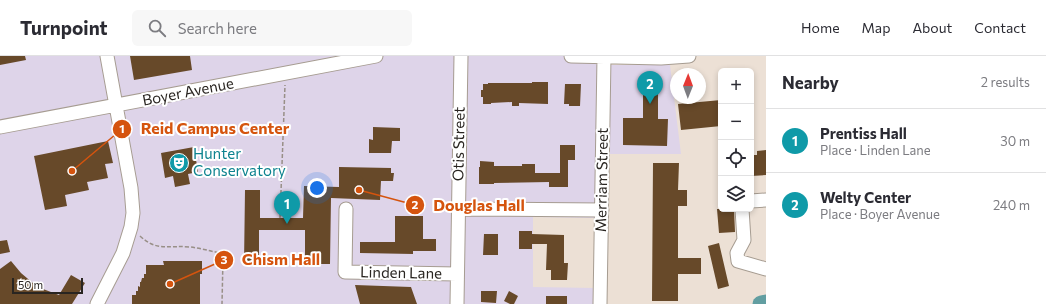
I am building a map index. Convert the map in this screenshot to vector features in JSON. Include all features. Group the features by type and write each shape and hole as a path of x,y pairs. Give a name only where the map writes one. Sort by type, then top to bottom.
{"street":[{"path":"97,304 123,253 131,227 132,213 131,188 107,56"},
{"name":"Boyer Avenue","path":"0,128 376,56"},
{"name":"Otis Street","path":"457,304 461,56"},
{"path":"571,56 661,58 689,56"},
{"name":"Merriam Street","path":"600,304 604,57"},
{"name":"Linden Lane","path":"346,209 345,272 457,274"},
{"path":"458,210 602,210"},
{"path":"742,212 744,240 737,253 738,261 766,269"}],"path":[{"path":"280,218 285,73"},
{"path":"131,227 145,241 158,247 192,247 220,253 223,258 222,304"}],"shaded area":[{"path":"0,56 637,56 604,57 595,218 533,217 533,287 595,288 594,304 0,304"},
{"path":"609,65 670,65 670,104 675,104 681,154 608,154"}],"building":[{"path":"0,56 25,56 26,60 0,65"},
{"path":"130,56 190,56 192,70 134,80"},
{"path":"548,82 548,104 519,103 519,106 512,106 512,102 483,104 481,90 483,90 483,84"},
{"path":"565,84 581,84 580,106 569,106 569,104 564,104"},
{"path":"643,93 658,93 658,119 668,119 667,146 623,145 623,118 643,118"},
{"path":"718,100 718,126 681,130 678,104 706,104 706,101"},
{"path":"373,127 400,128 400,141 392,141 391,153 369,153 369,139 373,140"},
{"path":"108,141 113,163 105,164 108,178 87,182 89,190 65,195 67,206 45,210 34,156"},
{"path":"560,145 575,145 575,160 568,160 568,187 549,187 549,182 479,184 480,161 494,162 494,166 522,166 522,164 535,164 535,173 560,173"},
{"name":"Hunter Conservatory","path":"194,147 198,172 188,174 190,184 175,187 173,176 165,178 161,153"},
{"path":"766,150 766,175 754,176 754,155 757,155 757,151"},
{"path":"653,163 679,163 678,190 687,190 687,206 678,206 678,258 701,258 701,274 678,274 678,301 652,301"},
{"path":"339,167 391,168 391,173 394,173 393,181 381,181 380,200 331,198 330,264 305,264 305,230 259,230 259,265 244,265 245,190 260,190 260,218 303,218 304,186 339,187"},
{"path":"717,209 718,212 734,212 735,232 719,233"},
{"path":"395,216 423,216 423,239 436,239 436,251 413,251 413,254 360,253 360,242 395,242"},
{"path":"519,231 532,231 532,234 564,235 564,263 568,263 567,280 551,280 551,270 546,270 547,244 532,244 532,249 519,249"},
{"path":"484,234 498,234 498,255 483,255"},
{"path":"7,240 10,252 0,254 0,241"},
{"path":"719,243 729,286 718,289 708,246"},
{"path":"11,261 21,273 34,284 59,295 71,275 85,283 72,304 0,304 0,269"},
{"path":"163,261 202,261 202,274 200,274 200,304 132,304 132,295 136,295 138,286 140,287 140,282 142,278 144,278 144,274 146,274 146,265 164,265"},
{"path":"355,285 411,287 417,304 360,304"},
{"path":"481,291 497,291 496,303 481,302"},
{"path":"509,291 518,296 514,304 504,301"},
{"path":"546,296 567,296 567,304 546,304"}],"waterway":[{"path":"761,304 766,303"}],"place":[{"name":"Welty Center","path":"650,104"},
{"name":"Hunter Conservatory","path":"179,163"},
{"name":"Reid Campus Center","path":"72,171"},
{"name":"Douglas Hall","path":"359,190"},
{"name":"Prentiss Hall","path":"287,224"},
{"name":"Chism Hall","path":"170,284"}]}
